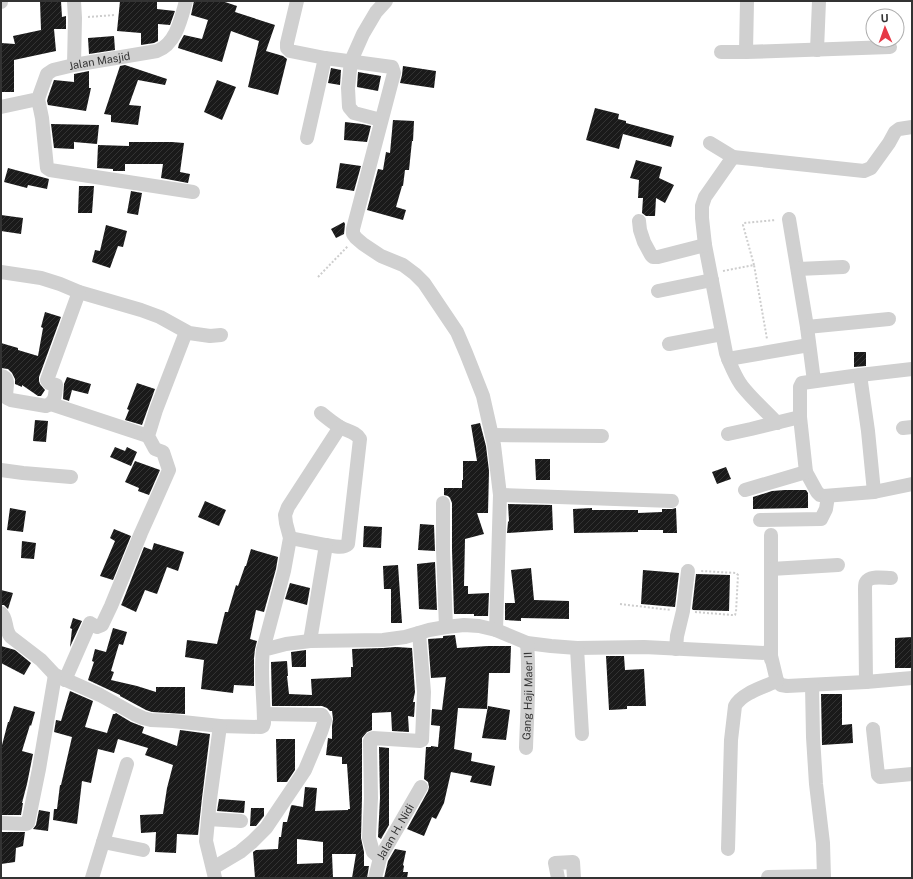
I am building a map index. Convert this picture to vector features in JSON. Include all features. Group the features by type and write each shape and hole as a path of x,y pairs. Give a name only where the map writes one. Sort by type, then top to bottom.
{"street":[{"path":"74,1 74,65"},
{"name":"Jalan Masjid","path":"38,99 47,74 53,70 163,49 177,30 186,1"},
{"path":"297,1 287,43 287,48 290,51 325,58 392,67 394,73 353,229 353,234 363,244 381,256 403,265 424,283 457,332 483,396 494,445 500,495 496,630"},
{"path":"382,120 354,114 349,107 348,88 351,61 369,23 386,1"},
{"path":"746,52 747,1"},
{"path":"817,50 819,1"},
{"path":"721,52 866,48"},
{"path":"307,138 325,58"},
{"path":"1,107 38,99 42,118 47,168 50,170 193,192"},
{"path":"710,143 733,158 864,171 871,168 899,128 912,127"},
{"path":"733,158 705,197 702,206 705,246 728,359 742,386 777,423"},
{"path":"789,219 807,327 814,381"},
{"path":"639,221 644,242 653,257 705,246"},
{"path":"798,269 843,267"},
{"path":"1,272 41,278 79,292 141,310 160,317 189,333 210,336 221,335"},
{"path":"658,291 711,277"},
{"path":"51,404 54,400 56,385 49,383 47,380 79,292"},
{"path":"807,327 889,319"},
{"path":"148,436 156,410 186,332"},
{"path":"669,344 722,334"},
{"path":"728,359 809,345"},
{"path":"912,369 814,381 802,383 800,387 800,417 806,472 820,495 828,496 874,492 912,484"},
{"path":"860,375 868,431 874,492"},
{"path":"1,376 5,376 6,378 6,394 7,398 11,400 46,406 51,404 148,436 155,449 163,452 169,470 102,625 97,627 90,623 60,678 28,823 1,823"},
{"path":"290,538 343,547 348,544 360,439 357,435 330,421 321,413"},
{"path":"728,434 751,430 800,417"},
{"path":"1,613 5,618 8,634 41,660 60,678 100,695 143,718 220,726 263,726 263,650 284,571 290,538 286,523 288,507 340,427"},
{"path":"492,435 602,436"},
{"path":"1,470 71,477"},
{"path":"745,490 806,472"},
{"path":"500,495 672,501"},
{"path":"760,520 821,519 826,509 828,496"},
{"path":"443,503 446,627"},
{"path":"771,535 772,659 777,682 781,685 787,686 912,678"},
{"path":"310,641 326,545"},
{"path":"771,570 838,566"},
{"path":"676,649 688,571"},
{"path":"866,682 866,583 869,579 891,578"},
{"path":"263,650 286,644 310,641 383,640 419,634 429,630 464,625 479,626 496,630 527,643 551,646 577,648 644,647 766,653 771,656 772,659"},
{"path":"380,858 372,852 369,838 371,798 370,741 374,738 422,740 424,692 419,634"},
{"name":"Gang Haji Maer II","path":"526,748 529,664 527,643"},
{"path":"577,648 582,734"},
{"path":"728,849 731,740 735,706 742,697 777,682"},
{"path":"768,877 824,877 823,843 816,784 813,737 812,684"},
{"path":"220,726 206,841 214,873 252,842 266,828 305,770 325,720 322,715 264,714"},
{"path":"874,729 878,775 880,777 912,774"},
{"path":"92,878 126,764"},
{"name":"Jalan H. Nidi","path":"375,878 380,858 421,787"},
{"path":"208,819 241,821"},
{"path":"103,842 143,850"},
{"path":"558,878 555,863 573,862 574,878"}],"path":[{"path":"75,18 114,15"},
{"path":"769,352 754,265 743,225 744,223 789,219"},
{"path":"318,277 356,238"},
{"path":"711,277 754,265"},
{"path":"688,571 737,574 735,615"}],"building":[{"path":"40,1 61,1 62,17 66,16 66,29 54,29 56,51 14,60 14,92 1,92 1,43 15,44 13,36 41,30"},
{"path":"120,1 157,1 157,9 175,11 170,25 158,24 158,41 141,45 141,33 117,31"},
{"path":"194,1 222,1 237,6 235,12 275,25 266,51 283,56 287,59 278,95 248,87 259,41 231,31 222,62 178,48 184,35 202,39 208,20 191,15"},
{"path":"114,36 115,50 89,54 88,38"},
{"path":"125,65 167,79 165,85 138,80 129,105 141,106 138,125 111,122 111,115 104,114 120,66"},
{"path":"403,66 436,71 434,88 400,83"},
{"path":"331,68 341,70 340,85 328,83"},
{"path":"89,71 89,88 91,88 86,111 48,105 47,101 54,80 74,82 74,74"},
{"path":"358,72 381,76 378,91 357,87"},
{"path":"217,80 236,87 222,120 204,112"},
{"path":"595,108 619,114 618,119 626,121 626,123 674,136 671,147 623,134 619,149 586,140"},
{"path":"393,120 414,121 409,170 405,170 403,186 396,207 406,210 403,220 367,210 378,169 383,170 386,152 390,153"},
{"path":"345,122 371,126 367,142 344,140"},
{"path":"51,124 99,125 97,144 74,142 74,149 54,148"},
{"path":"129,142 184,143 180,172 190,174 188,183 161,178 163,164 125,164 125,171 113,171 113,169 97,168 98,145 129,146"},
{"path":"636,160 662,167 659,178 674,185 665,203 656,198 655,216 646,216 642,213 643,198 638,198 639,180 630,178"},
{"path":"340,163 361,166 354,191 336,188"},
{"path":"8,168 49,179 47,189 28,185 27,188 4,182"},
{"path":"79,186 94,186 92,213 78,213"},
{"path":"131,191 142,193 138,215 127,213"},
{"path":"1,215 23,218 21,234 1,231"},
{"path":"344,222 344,234 336,238 331,229"},
{"path":"106,225 127,231 123,247 118,246 110,268 92,262 95,250 100,251"},
{"path":"45,312 61,317 39,377 40,384 45,390 41,396 38,396 22,385 22,387 15,384 15,379 12,373 8,369 1,368 1,343 38,356 43,328 41,327"},
{"path":"854,352 866,352 866,366 854,367"},
{"path":"67,377 91,384 88,394 72,390 69,401 63,399 64,384"},
{"path":"137,383 155,389 142,425 125,420 129,410 127,409"},
{"path":"35,420 48,421 46,442 33,441"},
{"path":"480,423 486,446 489,471 488,513 477,513 484,534 465,539 464,586 468,586 468,594 489,593 488,616 454,614 452,503 448,496 444,495 444,488 462,488 463,461 477,461 471,425"},
{"path":"115,447 125,451 127,447 137,452 131,466 110,457"},
{"path":"535,459 550,459 550,480 536,480"},
{"path":"135,461 160,470 149,495 138,491 139,488 125,482"},
{"path":"726,467 731,479 717,484 712,472"},
{"path":"806,490 808,493 808,508 753,509 753,497 772,491"},
{"path":"205,501 226,510 219,526 198,517"},
{"path":"508,504 552,505 553,530 507,533 509,521"},
{"path":"10,508 26,511 23,532 7,530"},
{"path":"592,508 592,510 638,510 638,513 662,512 662,509 676,508 677,533 663,533 663,530 638,530 638,532 574,533 573,509"},
{"path":"420,524 434,525 435,551 418,550"},
{"path":"364,526 382,527 381,548 363,547"},
{"path":"114,529 131,536 113,580 100,576 115,541 110,538"},
{"path":"22,541 36,543 34,559 21,558"},
{"path":"154,543 184,552 178,571 167,567 157,594 145,590 136,612 121,605 144,547 152,550"},
{"path":"251,549 278,557 264,612 256,610 250,639 257,641 254,658 254,686 234,685 233,693 201,689 204,660 185,657 187,640 217,644 225,612 228,612 236,585 238,586"},
{"path":"435,562 437,610 419,609 417,564"},
{"path":"398,565 402,623 391,623 391,589 384,589 383,566"},
{"path":"531,568 534,600 569,601 569,619 521,618 521,621 505,620 505,603 515,603 511,570"},
{"path":"643,570 679,573 675,607 641,604"},
{"path":"696,574 730,575 729,611 692,609"},
{"path":"290,583 310,588 307,605 285,599"},
{"path":"1,590 13,593 8,609 4,605 1,605"},
{"path":"73,618 82,621 70,647 72,629 70,628"},
{"path":"113,628 127,632 123,645 119,644 111,671 114,672 111,680 156,692 156,687 185,687 185,714 152,712 146,710 120,695 88,680 94,662 92,661 95,649 106,652"},
{"path":"455,635 457,648 511,646 510,673 489,673 487,709 458,708 454,749 472,753 471,761 495,766 491,786 470,782 472,776 451,772 444,803 436,819 432,817 424,836 407,829 428,791 428,782 424,779 426,747 438,747 440,726 431,725 432,709 442,710 446,677 431,678 428,639 443,638 443,636"},
{"path":"912,637 912,668 895,668 895,638"},
{"path":"1,646 15,650 31,663 24,675 1,663"},
{"path":"412,648 415,692 413,702 415,702 414,717 408,716 409,732 392,731 391,712 372,713 372,730 367,732 362,738 361,838 364,852 364,866 369,866 367,878 352,878 356,854 332,854 333,878 255,878 253,852 256,850 278,849 279,837 281,837 283,822 287,822 292,805 303,807 305,787 317,788 315,811 350,809 347,764 342,764 342,757 326,755 328,738 332,739 332,711 322,706 272,706 271,662 287,661 289,694 312,695 311,679 351,677 351,667 353,667 352,649","holes":["297,839 323,842 323,863 297,864"]},
{"path":"306,650 306,667 292,667 291,652"},
{"path":"606,656 624,656 625,670 644,669 646,706 627,706 627,709 609,710"},
{"path":"70,691 93,701 85,727 107,733 113,714 116,713 131,722 144,727 142,733 177,746 180,730 210,734 198,835 177,834 176,853 155,852 156,832 141,833 140,815 163,814 167,788 173,765 145,755 148,748 118,739 114,753 98,749 91,783 82,781 77,824 53,820 54,809 57,809 60,785 72,737 54,732 56,720 61,721"},
{"path":"821,694 842,694 842,725 852,724 853,743 822,745"},
{"path":"14,706 35,712 22,751 33,754 22,803 21,815 1,815 1,749"},
{"path":"488,706 510,710 506,740 482,738"},
{"path":"276,739 295,739 295,770 287,782 277,782"},
{"path":"379,747 389,748 389,825 381,839 378,837 380,798"},
{"path":"219,799 245,801 244,813 217,811"},
{"path":"251,808 264,808 264,816 256,826 250,826"},
{"path":"39,810 50,812 48,831 33,829 36,825"},
{"path":"1,832 25,832 23,846 16,848 15,862 1,864"},
{"path":"395,849 406,851 403,872 408,872 407,878 384,878 388,861"}]}
